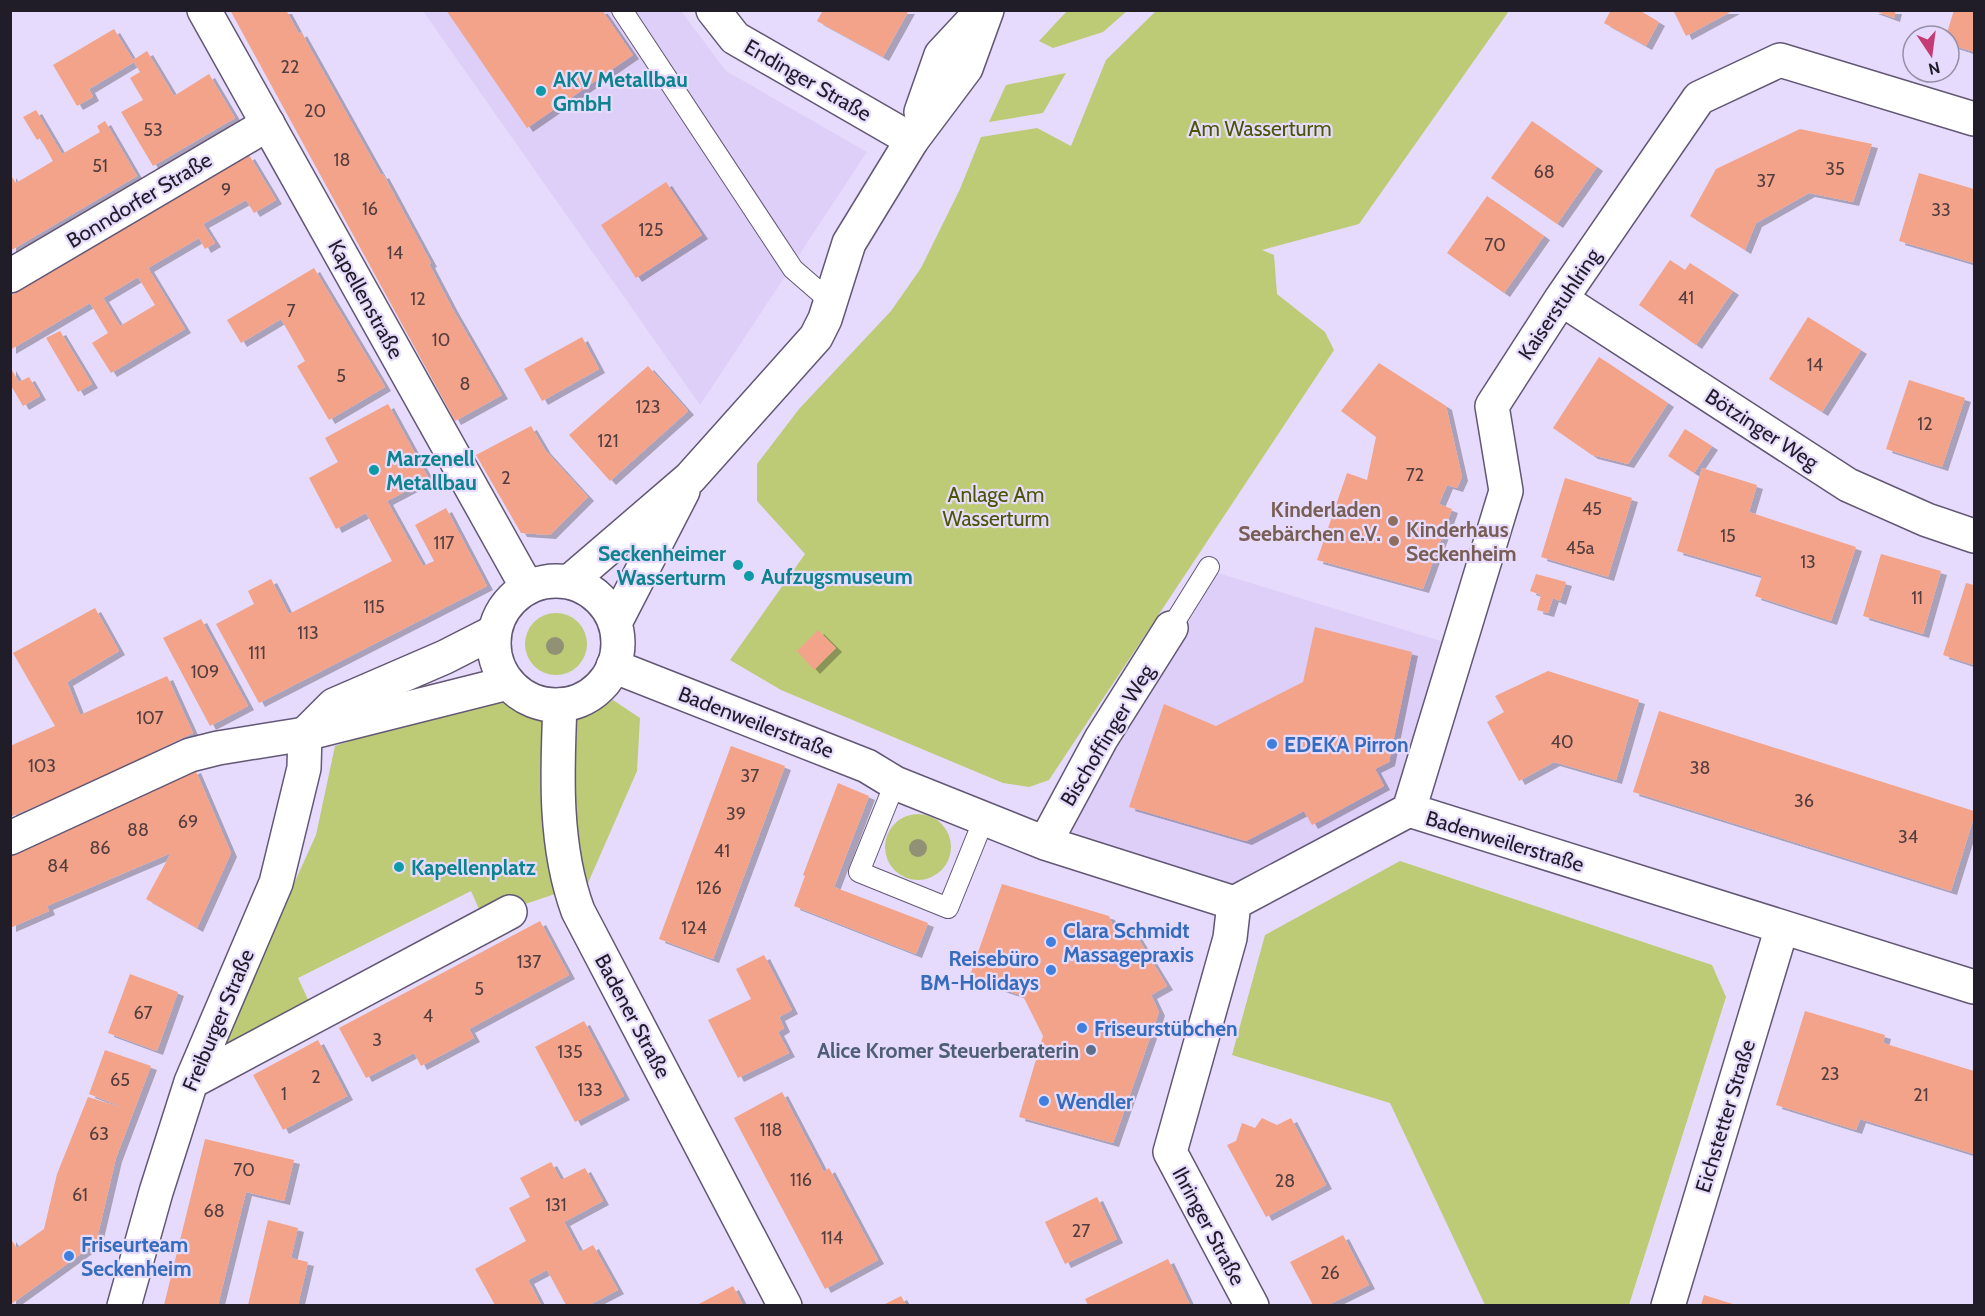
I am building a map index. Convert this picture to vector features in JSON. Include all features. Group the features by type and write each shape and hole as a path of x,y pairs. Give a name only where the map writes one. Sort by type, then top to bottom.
{"street":[{"name":"Kapellenstraße","path":"204,10 527,587"},
{"name":"Endinger Straße","path":"712,10 735,38 912,140"},
{"path":"569,582 690,478 816,337 831,302 849,243 912,140 966,68 985,10"},
{"name":"Kaiserstuhlring","path":"1409,810 1506,491 1492,406 1699,98 1780,60 1974,119"},
{"name":"Bonndorfer Straße","path":"10,276 268,124"},
{"name":"Bötzinger Weg","path":"1562,299 1848,485 1927,520 1974,536"},
{"path":"615,623 690,478"},
{"path":"548,581 569,582 589,590 605,604 615,623 618,645 613,666 604,681 592,693 577,701 560,705 540,703 522,695 508,682 498,667 494,650 494,632 500,614 512,598 527,587 548,581"},
{"name":"Bischoffinger Weg","path":"1045,843 1101,739 1171,628"},
{"path":"306,734 334,705 445,657 494,632"},
{"name":"Badenweilerstraße","path":"613,666 867,766 895,783 1045,843 1234,903 1409,810 1974,987"},
{"path":"10,838 190,755 306,734 508,682"},
{"name":"Badener Straße","path":"560,705 560,818 568,885 578,911 785,1305"},
{"name":"Freiburger Straße","path":"124,1305 156,1192 191,1082 276,884 304,768 306,734"},
{"name":"Ihringer Straße","path":"1234,903 1230,938 1170,1152 1252,1305"},
{"path":"191,1082 510,912"},
{"name":"Eichstetter Straße","path":"1668,1305 1782,927"}],"lane":[{"path":"622,10 793,268 831,302"},
{"path":"1171,628 1209,567"},
{"path":"895,783 860,872 948,908 984,819"}],"shaded area":[{"path":"423,11 681,11 726,71 867,152 700,405"},
{"path":"1218,573 1444,642 1397,799 1234,885 1070,835 1099,769"}],"green space":[{"path":"1067,11 1127,11 1103,32 1053,48 1039,41"},
{"name":"Anlage Am Wasserturm","path":"1156,11 1509,11 1359,224 1262,250 1274,255 1277,294 1325,332 1334,350 1049,780 1029,787 1003,783 781,690 730,660 805,554 757,501 757,464 799,409 891,311 921,268 960,189 981,137 1037,128 1071,146 1106,60"},
{"path":"1066,73 1043,113 989,122 1006,85"},
{"path":"556,613 578,622 587,644 578,666 556,675 534,666 525,644 534,622"},
{"path":"613,700 640,718 637,771 588,883 483,918 471,891 298,978 311,1006 218,1051 316,835 335,746 390,727 505,701 528,710 570,714 598,710"},
{"path":"918,814 931,817 941,824 948,834 951,847 948,860 941,870 931,877 918,880 905,877 895,870 888,860 885,847 888,834 895,824 905,817"},
{"path":"1400,861 1712,965 1726,997 1629,1305 1485,1305 1390,1103 1232,1055 1265,935"}],"building":[{"path":"230,10 286,10 299,34 301,32 381,175 383,174 431,263 429,264 452,308 502,395 455,421"},
{"name":"AKV Metallbau GmbH","path":"446,10 602,10 633,55 527,128"},
{"path":"823,10 909,10 883,57 817,21"},
{"path":"1611,10 1639,10 1659,22 1646,46 1604,23"},
{"path":"1673,10 1734,10 1686,36"},
{"path":"1872,10 1896,10 1894,18"},
{"path":"1954,10 1974,10 1974,52 1961,48 1961,24 1950,24"},
{"path":"114,29 133,60 147,51 174,96 209,74 235,118 153,166 121,112 143,100 130,78 140,72 134,62 89,89 93,97 77,106 53,65"},
{"path":"36,110 62,154 100,132 97,126 105,121 137,176 10,251 10,174 16,183 53,161 40,138 37,140 23,117"},
{"path":"1532,121 1597,167 1557,224 1491,178"},
{"path":"1800,129 1872,144 1853,202 1809,193 1756,223 1745,250 1690,216 1716,169"},
{"path":"249,155 276,200 254,213 246,200 203,224 215,243 205,249 199,238 148,268 185,329 111,373 92,343 108,333 90,303 10,350 10,296","holes":["138,277 155,305 120,326 103,298"]},
{"path":"1919,173 1974,189 1974,263 1899,241"},
{"path":"666,182 702,235 636,278 601,225"},
{"path":"1487,196 1544,236 1504,293 1447,253"},
{"path":"1670,260 1685,270 1690,263 1733,291 1696,345 1639,305"},
{"path":"314,268 385,387 329,420 297,366 305,361 281,319 241,343 227,320"},
{"path":"1808,317 1861,350 1822,412 1769,379"},
{"path":"60,331 92,384 78,392 46,338"},
{"path":"582,337 599,369 542,401 524,369"},
{"path":"1599,357 1668,403 1628,464 1592,455 1553,428"},
{"path":"1379,363 1446,406 1462,477 1457,488 1447,485 1439,504 1452,509 1423,589 1317,560 1347,473 1367,480 1376,437 1341,411"},
{"path":"648,366 688,411 610,481 569,435"},
{"path":"10,367 19,382 29,377 40,396 23,406 10,384"},
{"path":"1909,380 1965,398 1942,467 1886,449"},
{"path":"388,404 429,479 387,501 423,566 434,561 415,525 446,508 487,586 259,703 216,624 254,604 248,591 271,579 289,614 392,561 366,513 336,529 309,478 338,462 325,438"},
{"path":"531,426 545,450 588,497 550,535 521,533 476,455"},
{"path":"1685,429 1712,446 1694,473 1668,456"},
{"path":"1702,468 1757,485 1749,512 1856,547 1831,621 1755,596 1762,576 1677,551"},
{"path":"1565,478 1632,498 1608,577 1541,557"},
{"path":"1881,554 1941,571 1923,634 1863,616"},
{"path":"1536,574 1566,582 1560,601 1553,598 1548,613 1537,610 1541,595 1530,591"},
{"path":"1966,583 1974,585 1974,665 1943,655"},
{"path":"95,608 119,651 67,682 80,715 167,676 193,733 83,786 10,817 10,746 55,726 13,653"},
{"path":"201,619 248,706 210,726 163,638"},
{"name":"EDEKA Pirron","path":"1315,627 1412,652 1389,762 1375,769 1384,786 1312,825 1304,811 1246,841 1129,807 1164,704 1216,726 1303,682"},
{"path":"818,630 836,648 814,670 797,651"},
{"path":"1548,671 1639,700 1616,780 1554,762 1519,781 1487,722 1504,712 1495,696"},
{"path":"1659,711 1974,811 1951,891 1633,792"},
{"path":"731,746 785,766 713,959 659,939"},
{"path":"195,769 231,853 197,928 146,899 171,853 47,906 49,911 10,928 10,851"},
{"path":"838,783 869,796 834,887 928,923 916,954 794,906 805,876 803,875"},
{"path":"1002,884 1109,916 1115,931 1130,925 1167,986 1151,995 1159,1012 1113,1143 1019,1117 1043,1036 1023,996 969,978"},
{"path":"540,921 569,975 469,1029 474,1038 421,1066 414,1053 366,1078 339,1028"},
{"path":"764,955 792,1010 779,1017 784,1028 778,1032 789,1053 738,1078 708,1020 751,999 736,969"},
{"path":"130,974 178,992 157,1051 108,1033"},
{"path":"1805,1011 1885,1035 1883,1043 1974,1071 1974,1154 1860,1119 1856,1130 1776,1105"},
{"path":"584,1021 624,1096 575,1122 535,1047"},
{"path":"318,1040 347,1096 283,1130 253,1075"},
{"path":"105,1050 151,1066 116,1158 96,1243 10,1305 10,1238 17,1248 44,1229 57,1174 88,1097 127,1109 89,1094"},
{"path":"782,1092 824,1172 829,1168 878,1260 825,1289 734,1118"},
{"path":"1262,1118 1277,1125 1291,1118 1326,1185 1266,1217 1227,1145 1236,1141 1242,1123 1255,1128"},
{"path":"205,1139 294,1160 284,1201 246,1192 218,1305 164,1305"},
{"path":"551,1162 561,1180 585,1168 603,1201 564,1222 580,1252 593,1245 618,1290 589,1305 566,1305 547,1270 528,1280 541,1305 495,1305 475,1269 526,1241 509,1208 530,1197 520,1178"},
{"path":"1097,1197 1117,1239 1065,1264 1045,1222"},
{"path":"268,1220 298,1228 291,1258 308,1262 298,1305 248,1305"},
{"path":"1343,1235 1369,1285 1328,1305 1313,1305 1290,1262"},
{"path":"1168,1259 1190,1305 1088,1305 1085,1299"},
{"path":"733,1286 743,1305 697,1305"},
{"path":"1704,1295 1736,1305 1701,1305"},
{"path":"901,1296 906,1305 883,1305"}],"place":[{"name":"AKV Metallbau GmbH","path":"541,91"},
{"name":"Marzenell Metallbau","path":"374,470"},
{"name":"Kinderladen Seebärchen e.V.","path":"1393,521"},
{"name":"Kinderhaus Seckenheim","path":"1394,541"},
{"name":"Seckenheimer Wasserturm","path":"738,565"},
{"name":"Aufzugsmuseum","path":"749,576"},
{"name":"EDEKA Pirron","path":"1272,744"},
{"name":"Kapellenplatz","path":"399,867"},
{"name":"Clara Schmidt Massagepraxis","path":"1051,942"},
{"name":"Reisebüro BM-Holidays","path":"1051,970"},
{"name":"Friseurstübchen","path":"1082,1028"},
{"name":"Alice Kromer Steuerberaterin","path":"1091,1050"},
{"name":"Wendler","path":"1044,1101"},
{"name":"Friseurteam Seckenheim","path":"69,1256"}],"park label":[{"name":"Am Wasserturm","path":"1260,128"}]}
